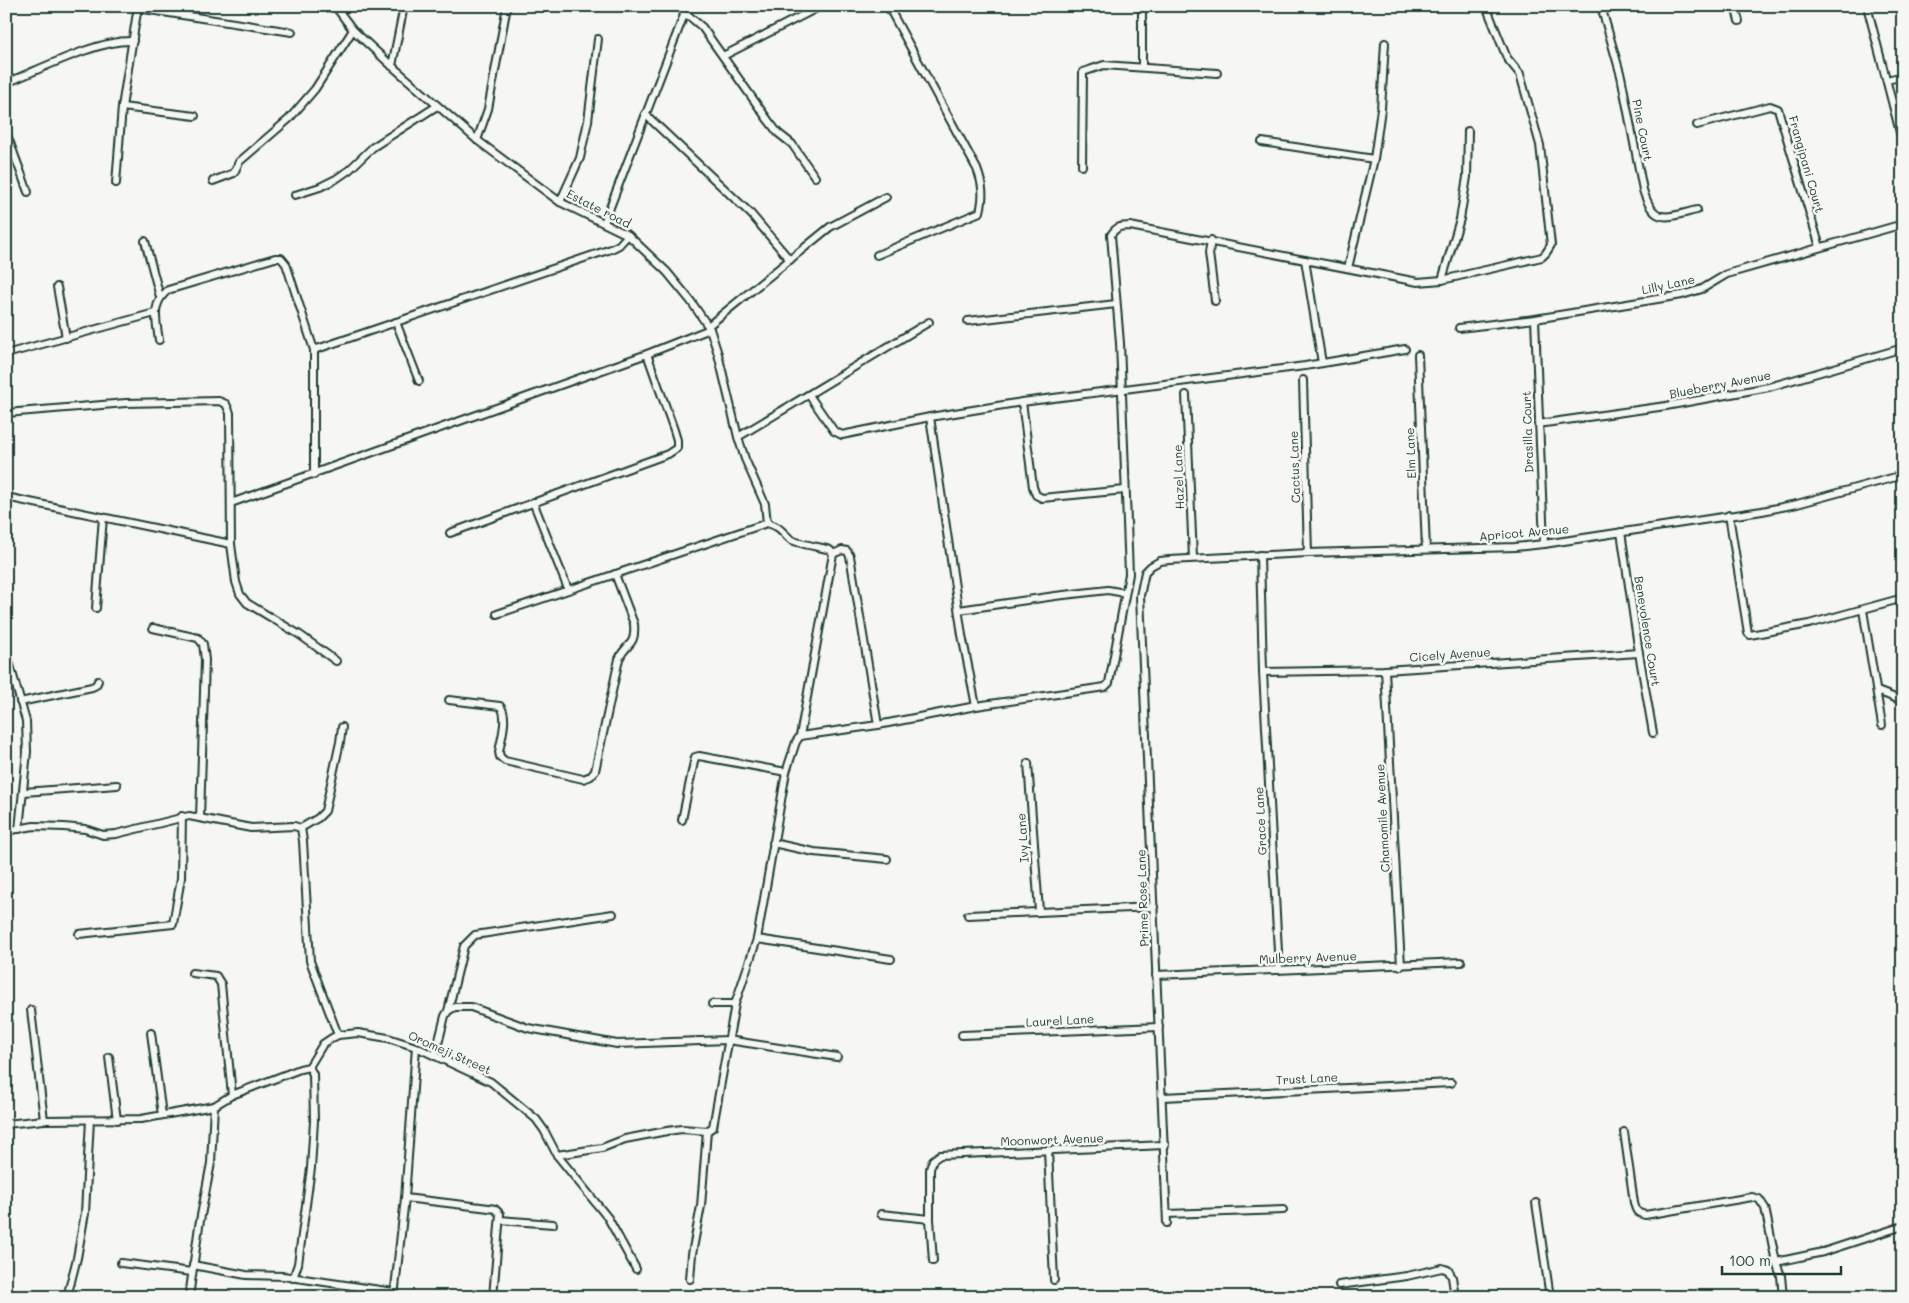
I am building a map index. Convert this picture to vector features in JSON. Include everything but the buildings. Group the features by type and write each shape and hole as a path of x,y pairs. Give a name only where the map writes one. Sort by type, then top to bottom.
{"street":[{"name":"Estate road","path":"335,6 353,30 477,140 560,202 628,235 667,272 709,328 718,354 738,437 745,459 765,504 767,523"},
{"path":"392,66 404,6"},
{"path":"477,140 488,109 507,6"},
{"path":"604,222 684,15 681,6"},
{"path":"723,56 821,6"},
{"path":"877,255 980,212 983,201 983,188 977,170 888,6"},
{"path":"1142,6 1142,67"},
{"name":"Pine Court","path":"1601,6 1621,76 1643,190 1650,208 1655,214 1660,216 1671,216 1697,210"},
{"path":"1735,6 1739,21"},
{"path":"1867,6 1903,144"},
{"path":"116,183 122,107 138,7 292,32"},
{"path":"800,736 878,725 976,706 1108,685 1129,574 1120,343 1111,235 1115,229 1122,226 1130,226 1211,240 1418,282 1442,280 1542,257 1546,254 1551,244 1540,145 1520,74 1507,58 1488,11"},
{"path":"684,15 690,16 702,27 768,120 778,133 792,144 815,177"},
{"path":"213,181 234,173 239,162 289,119 315,89 353,30"},
{"path":"560,202 580,158 588,121 598,39"},
{"path":"6,84 103,44 122,41 133,42"},
{"path":"1348,268 1374,160 1381,109 1385,43"},
{"path":"1082,166 1084,72 1104,65 1217,73"},
{"path":"1887,80 1903,76"},
{"path":"295,195 320,187 336,179 373,148 437,106"},
{"name":"Frangipani Court","path":"1697,125 1770,106 1778,110 1820,247"},
{"path":"122,107 195,116"},
{"path":"645,114 751,214 790,260"},
{"path":"1442,280 1460,219 1463,202 1467,177 1468,131"},
{"path":"6,132 28,192"},
{"path":"1262,142 1374,160"},
{"path":"232,503 647,354 709,328 830,227 886,197"},
{"name":"Lilly Lane","path":"1459,328 1535,319 1682,295 1702,289 1727,274 1903,224"},
{"path":"314,350 611,249 619,245 628,235"},
{"path":"1211,240 1209,253 1215,300"},
{"path":"145,241 160,297"},
{"path":"160,340 155,313 160,297 168,290 274,258 281,258 286,264 314,350 314,475"},
{"path":"1305,260 1322,363"},
{"path":"57,287 66,338"},
{"path":"968,321 1116,304"},
{"path":"6,354 155,313"},
{"name":"Drasilla Court","path":"1535,319 1544,544"},
{"path":"396,322 419,381"},
{"path":"738,437 929,322"},
{"name":"Blueberry Avenue","path":"1538,424 1666,406 1770,388 1903,348"},
{"path":"809,395 834,431 842,434 1022,402 1322,363 1406,349"},
{"path":"450,533 668,454 677,448 674,430 647,354"},
{"name":"Elm Lane","path":"1418,355 1426,549"},
{"name":"Cactus Lane","path":"1303,380 1308,552"},
{"name":"Hazel Lane","path":"1186,395 1192,558"},
{"path":"6,413 126,403 219,401 226,404 230,413 231,544 236,582 240,594 248,603 300,635 336,661"},
{"path":"1022,402 1033,487 1036,495 1042,498 1125,490"},
{"path":"930,417 962,635 976,706"},
{"name":"Apricot Avenue","path":"1145,572 1160,561 1192,558 1308,552 1516,547 1544,544 1762,511 1797,504 1903,475"},
{"path":"6,496 231,544"},
{"path":"533,502 568,590"},
{"path":"1728,515 1749,634 1753,635 1809,624 1903,598"},
{"path":"96,608 103,517"},
{"path":"497,614 767,523 776,525 791,540 830,550 833,554 800,736 796,742 786,772 757,939 735,1004 713,1127 707,1131 667,1131 625,1140 602,1148 557,1155"},
{"name":"Benevolence Court","path":"1621,532 1653,733"},
{"path":"833,554 842,550 847,551 850,556 878,725"},
{"name":"Grace Lane","path":"1260,555 1263,672 1278,970"},
{"name":"Prime Rose Lane","path":"1145,572 1140,596 1167,1223"},
{"path":"449,700 500,706 504,716 499,752 500,757 505,761 583,779 591,776 595,771 619,659 633,642 635,632 634,624 615,574"},
{"path":"959,610 1108,590 1125,593"},
{"path":"1863,610 1882,726"},
{"path":"153,628 198,638 203,644 205,660 200,818"},
{"path":"6,651 26,721 27,752 19,829"},
{"name":"Cicely Avenue","path":"1263,672 1384,670 1639,653"},
{"name":"Chamomile Avenue","path":"1384,670 1401,966"},
{"path":"20,702 92,687 98,681"},
{"path":"1877,691 1903,701"},
{"path":"6,831 34,826 85,829 103,835 116,834 182,816 251,828 294,826 301,828 318,818 325,811 337,760 342,727"},
{"path":"682,820 696,757 786,772"},
{"name":"Ivy Lane","path":"1028,763 1039,911"},
{"path":"24,792 117,785"},
{"path":"79,934 173,924 181,878 182,816"},
{"path":"301,828 304,841 310,960 338,1035 323,1044 309,1068"},
{"path":"773,843 814,852 887,859"},
{"path":"968,915 1154,907"},
{"path":"435,1056 464,946 475,934 613,914"},
{"path":"757,939 891,959"},
{"name":"Mulberry Avenue","path":"1156,975 1461,962"},
{"path":"192,973 216,976 221,984 232,1095"},
{"path":"712,1004 735,1004"},
{"path":"448,1011 455,1007 471,1007 528,1028 617,1044 728,1040 837,1057"},
{"path":"31,1010 44,1120"},
{"name":"Laurel Lane","path":"962,1036 1159,1027"},
{"path":"151,1034 162,1115"},
{"name":"Oromeji Street","path":"338,1035 378,1036 416,1047 491,1082 536,1119 557,1155 608,1218 636,1269"},
{"path":"121,1263 192,1268 246,1275 284,1276 394,1294 405,1198 416,1047"},
{"path":"109,1057 117,1120"},
{"path":"6,1124 44,1120 117,1120 214,1106 232,1095 300,1069 309,1068"},
{"path":"293,1278 298,1264 311,1168 314,1121 313,1074 309,1068"},
{"name":"Trust Lane","path":"1163,1097 1451,1083"},
{"path":"189,1297 192,1268 211,1163 214,1106"},
{"path":"67,1297 77,1258 85,1213 90,1120"},
{"path":"690,1279 692,1254 701,1206 707,1131"},
{"path":"1624,1132 1634,1203 1639,1213 1645,1214 1752,1197 1759,1199 1765,1208 1776,1262 1782,1276 1783,1297"},
{"name":"Moonwort Avenue","path":"930,1219 930,1169 934,1160 940,1155 1165,1145"},
{"path":"1048,1150 1054,1280"},
{"path":"405,1198 495,1209 500,1214 493,1297"},
{"path":"1536,1203 1550,1297"},
{"path":"1167,1214 1283,1210"},
{"path":"881,1214 930,1219 933,1260"},
{"path":"500,1220 553,1224"},
{"path":"1776,1262 1823,1252 1900,1228"},
{"path":"1340,1285 1407,1276 1442,1268 1448,1270 1452,1277 1455,1297"},
{"path":"6,1292 8,1297"}]}
